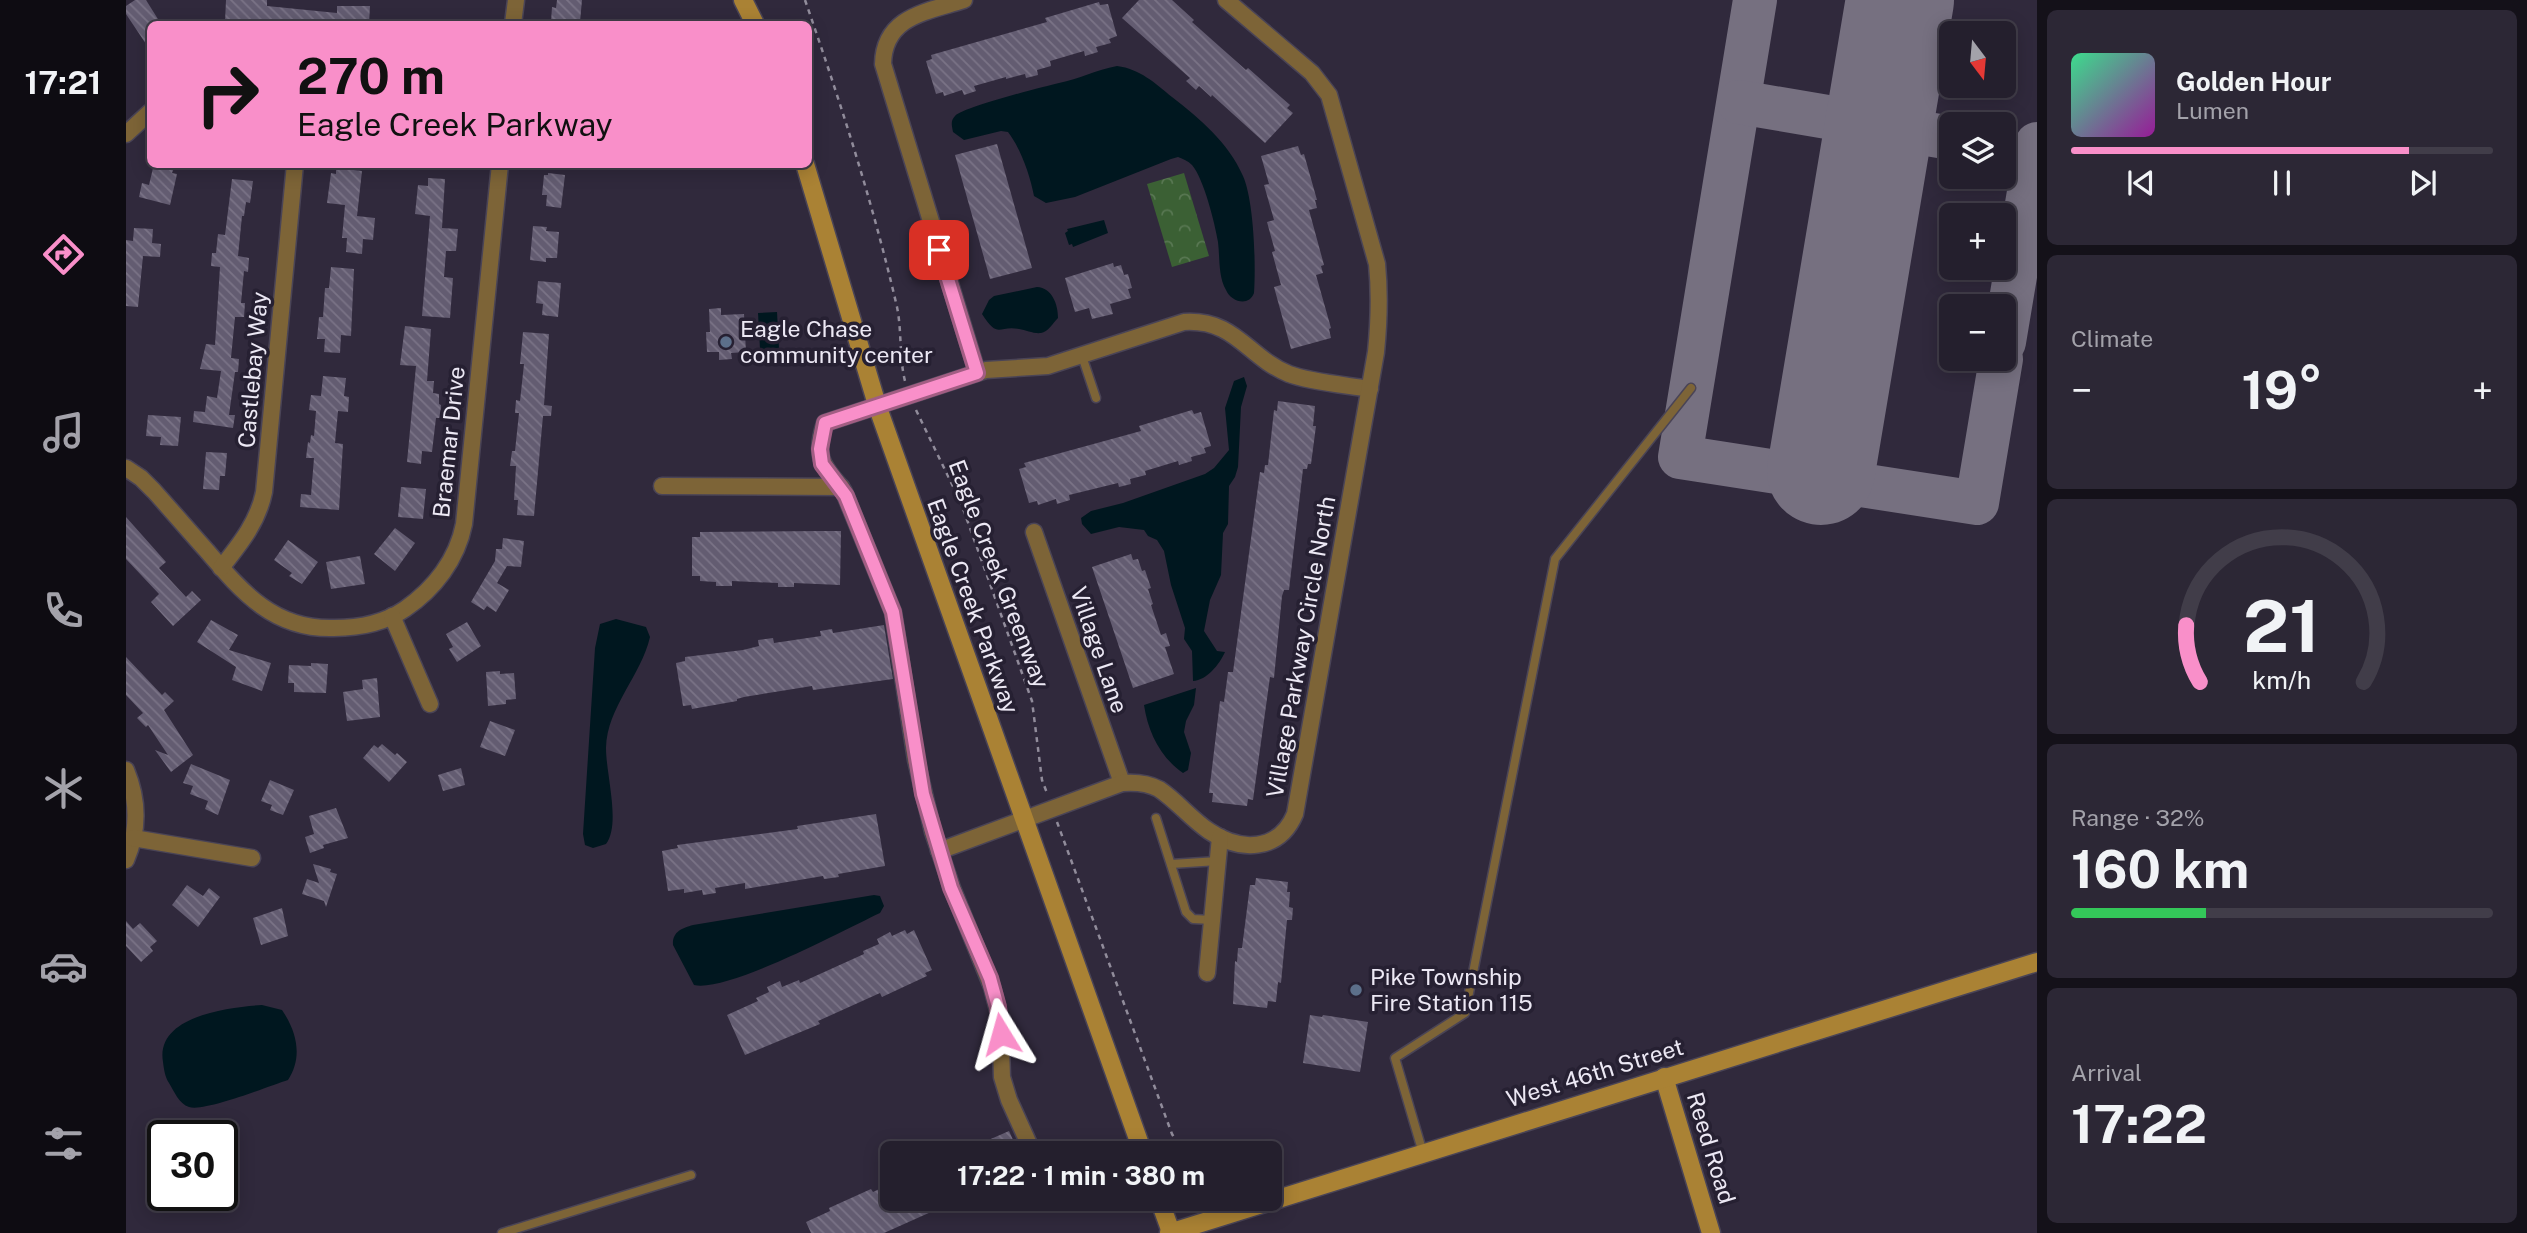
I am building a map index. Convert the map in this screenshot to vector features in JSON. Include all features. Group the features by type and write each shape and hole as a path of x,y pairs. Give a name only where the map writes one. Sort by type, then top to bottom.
{"main road":[{"path":"743,0 754,21"},
{"name":"Eagle Creek Parkway","path":"806,168 878,408 1139,1141"},
{"name":"West 46th Street","path":"1170,1233 2037,962"},
{"name":"Reed Road","path":"1664,1077 1711,1233"},
{"path":"1163,1211 1170,1233"}],"street":[{"path":"513,21 516,0"},
{"path":"964,0 906,19 887,42 883,64 977,373"},
{"name":"Village Parkway Circle North","path":"1122,782 1142,783 1159,790 1220,838 1253,846 1271,842 1284,832 1295,814 1370,389 1379,323 1377,264 1333,107 1323,86 1312,73 1226,0"},
{"path":"129,126 147,114"},
{"name":"Castlebay Way","path":"221,568 252,527 264,492 295,168"},
{"name":"Braemar Drive","path":"126,468 154,491 221,568 257,604 297,624 326,629 364,626 392,616 418,600 434,584 451,560 463,532 500,168"},
{"path":"1028,1141 1002,1077 1000,1018 992,987 939,851 919,776 893,612 841,487 822,464 820,449 825,423 878,408 977,373 996,369 1048,366 1184,322 1200,321 1216,324 1270,364 1293,375 1370,389"},
{"path":"662,486 841,487"},
{"name":"Village Lane","path":"1034,532 1122,782"},
{"path":"392,616 430,704"},
{"path":"126,769 135,802 134,838 126,860"},
{"path":"939,851 1122,782"},
{"path":"134,838 252,858"},
{"path":"1206,973 1220,838"}],"lane":[{"path":"1082,356 1096,398"},
{"path":"1423,1153 1395,1058 1465,1013 1555,559 1691,388"},
{"path":"1156,818 1186,912 1193,919 1212,920"},
{"path":"1171,864 1218,861"},
{"path":"502,1233 691,1175"}],"path":[{"name":"Eagle Creek Greenway","path":"805,0 846,118 897,309 901,366 909,397 961,503 1032,701 1042,780 1176,1141"}],"green space":[{"path":"1184,173 1209,256 1172,267 1147,184"}],"water":[{"path":"1117,66 1147,77 1182,105 1212,132 1237,164 1247,187 1253,233 1254,293 1248,300 1232,298 1223,285 1218,242 1208,202 1201,180 1187,161 1178,157 1171,159 1075,197 1046,203 1034,196 1024,162 1008,132 1001,131 964,140 953,132 953,118 961,112"},
{"path":"1104,220 1108,233 1073,247 1072,244 1069,245 1065,233 1067,229"},
{"path":"1037,287 1047,290 1058,313 1058,318 1044,332 1012,328 999,330 992,327 982,314 994,296"},
{"path":"777,312 779,348 760,349 758,313"},
{"path":"1244,377 1247,386 1241,407 1238,467 1229,486 1228,524 1223,533 1221,575 1210,600 1204,631 1217,651 1225,652 1212,671 1193,681 1192,651 1184,639 1185,628 1171,585 1164,551 1157,540 1148,536 1144,530 1119,527 1091,534 1082,524 1081,518 1091,511 1123,503 1205,474 1214,468 1229,450 1225,408 1234,381"},
{"path":"616,619 646,627 650,637 608,733 606,748 612,824 606,844 593,848 585,845 583,834 595,648 600,624"},
{"path":"1196,688 1194,705 1184,732 1191,753 1188,770 1183,773 1156,743 1144,705"},
{"path":"880,896 884,906 880,913 786,958 732,980 694,985 673,945 676,934 693,925"},
{"path":"262,1005 282,1010 291,1027 297,1054 288,1080 209,1106 197,1108 182,1103 168,1081 164,1068 164,1046 170,1034 197,1017 231,1008"}],"building":[{"path":"135,0 146,0 159,21 147,21 147,46 126,14 126,6"},
{"path":"226,0 267,0 267,6 337,13 337,6 370,6 369,21 225,21"},
{"path":"557,0 582,0 580,21 551,21 552,7 556,8"},
{"path":"1139,0 1172,0 1194,20 1192,22 1290,105 1287,108 1293,113 1265,143 1212,95 1211,97 1199,86 1196,90 1186,81 1190,78 1122,18"},
{"path":"1099,2 1100,5 1108,4 1117,36 1109,39 1111,43 1096,47 1098,52 1085,56 1084,51 1050,61 1051,66 1037,70 1038,75 1026,78 1025,74 1006,77 974,86 976,91 964,95 962,90 944,96 943,92 936,94 926,61 932,59 931,55 1047,22 1045,18"},
{"path":"997,144 1032,268 990,279 955,155"},
{"path":"1298,146 1301,155 1304,154 1317,200 1317,208 1309,210 1324,265 1321,266 1323,273 1316,275 1331,328 1331,338 1291,349 1274,287 1281,285 1267,222 1274,220 1264,185 1269,184 1261,156"},
{"path":"153,168 174,168 172,173 177,174 170,205 139,197 142,183 149,185"},
{"path":"336,168 362,171 357,216 375,218 373,240 363,239 362,254 346,252 347,238 342,238 345,205 327,203 331,173 336,174"},
{"path":"544,175 565,175 561,208 546,206 547,195 542,195"},
{"path":"428,178 445,179 442,228 458,229 456,251 446,251 444,277 453,278 450,318 422,316 430,216 415,214 418,185 428,186"},
{"path":"232,179 253,181 250,203 246,202 242,216 238,256 249,258 248,272 244,271 241,303 245,303 244,317 235,317 231,358 239,359 229,415 235,415 233,428 193,422 194,411 205,412 207,396 217,398 221,371 200,369 206,344 215,345 220,267 211,266 212,253 216,253 218,234 225,235"},
{"path":"533,226 547,227 546,231 559,232 557,258 546,258 546,262 530,260"},
{"path":"134,228 153,229 152,243 161,244 160,257 143,256 138,307 126,306 126,240 133,241"},
{"path":"1113,263 1114,267 1121,265 1124,275 1128,274 1132,288 1128,289 1131,298 1110,304 1113,314 1092,319 1089,308 1075,312 1065,278"},
{"path":"331,267 354,269 351,336 341,335 340,353 324,352 325,339 317,339 319,317 323,317 325,288 329,288"},
{"path":"538,281 561,283 558,317 542,315 543,304 536,303"},
{"name":"Eagle Chase community center","path":"721,308 721,315 744,314 746,352 731,353 732,359 719,360 719,352 707,352 709,309"},
{"path":"405,326 431,329 427,381 434,381 433,393 439,394 441,405 440,418 436,418 432,452 422,451 421,464 407,462 416,366 400,365"},
{"path":"523,332 549,334 544,405 552,406 551,416 543,416 534,516 517,515 518,500 514,500 516,466 510,466 512,451 515,451 519,413 515,413 516,400 520,401 524,364 520,364"},
{"path":"323,376 346,378 344,396 349,397 348,412 338,411 335,443 343,444 339,510 300,507 301,494 311,495 314,458 306,458 308,442 310,443 311,435 314,436 316,411 309,410 311,395 321,396"},
{"path":"1278,401 1315,406 1313,426 1316,426 1311,464 1308,464 1307,469 1303,469 1289,590 1284,590 1282,596 1274,678 1270,677 1253,800 1248,799 1247,806 1212,802 1213,793 1209,793 1220,701 1224,702 1228,672 1233,672 1260,472 1264,473 1265,465 1268,465 1274,410 1277,411"},
{"path":"1192,410 1194,414 1201,412 1211,446 1204,448 1206,453 1191,457 1192,461 1179,465 1178,461 1145,471 1146,475 1130,479 1131,484 1119,487 1118,483 1069,495 1070,500 1057,504 1056,499 1038,505 1037,501 1029,503 1019,469 1026,467 1024,463 1141,431 1139,426"},
{"path":"148,415 181,417 178,446 160,445 161,437 146,436"},
{"path":"206,452 227,453 225,476 220,476 219,490 203,489"},
{"path":"401,487 426,489 423,519 398,517"},
{"path":"126,517 166,562 159,568 186,597 192,591 201,600 173,626 151,602 159,594 126,559"},
{"path":"395,528 415,543 395,571 374,554"},
{"path":"841,531 840,585 794,583 794,587 778,587 778,583 732,581 732,586 716,586 716,582 700,581 700,576 692,576 692,537 700,537 700,532"},
{"path":"503,538 524,541 521,567 507,566 497,583 509,590 496,612 487,606 484,610 471,602 495,561 496,549 502,549"},
{"path":"288,540 318,562 302,584 289,576 292,573 274,560"},
{"path":"1131,554 1133,560 1138,559 1142,571 1145,570 1151,588 1148,589 1153,604 1151,605 1161,635 1166,633 1170,646 1165,647 1174,674 1133,688 1092,567"},
{"path":"360,556 365,584 331,589 326,562"},
{"path":"211,620 238,635 229,650 271,663 262,691 232,680 236,667 197,642"},
{"path":"467,622 481,646 457,662 449,649 453,647 446,634"},
{"path":"884,625 893,679 813,690 812,686 692,709 691,705 683,706 676,663 685,661 685,657 743,650 759,646 758,640 773,638 774,643 821,636 820,631 832,629 833,633"},
{"path":"126,657 162,695 165,692 174,701 164,710 193,755 171,772 155,750 168,755 148,725 146,727 137,718 143,713 126,695"},
{"path":"311,663 328,664 326,693 294,692 294,683 288,683 289,665 311,666"},
{"path":"500,671 500,674 514,673 516,699 506,700 506,704 488,706 486,672"},
{"path":"377,678 380,717 347,721 343,692 363,689 362,680"},
{"path":"490,721 515,730 505,756 480,747"},
{"path":"382,744 407,762 389,782 363,758 374,745 378,748"},
{"path":"191,764 230,780 218,815 205,809 208,801 190,794 193,786 183,783"},
{"path":"461,768 465,785 443,791 438,775"},
{"path":"270,780 294,790 283,815 270,810 272,805 261,801"},
{"path":"336,808 348,838 323,845 324,848 310,853 305,837 314,834 309,816"},
{"path":"876,814 885,866 838,874 839,877 824,879 823,876 745,889 745,883 715,888 716,893 703,895 702,890 684,893 684,889 668,891 662,851 678,848 677,845 798,829 797,826"},
{"path":"313,864 331,869 330,872 337,874 326,907 324,901 302,894 307,879 319,883"},
{"path":"1256,878 1288,882 1289,907 1293,908 1292,920 1287,920 1281,983 1278,982 1276,1002 1268,1001 1267,1008 1233,1004 1235,961 1237,962 1238,948 1242,948 1250,885 1255,885"},
{"path":"187,885 203,896 209,888 220,897 198,927 172,905"},
{"path":"282,908 288,936 261,945 253,918"},
{"path":"126,921 133,929 140,923 157,941 150,947 153,951 141,962 126,946"},
{"path":"905,930 907,934 914,930 932,970 925,973 927,976 882,997 880,993 818,1021 820,1024 745,1055 727,1015 758,1001 756,998 769,992 767,987 780,981 782,987 799,980 800,983 864,954 863,951 879,944 877,939 890,932 892,936"},
{"path":"1310,1015 1368,1022 1360,1072 1303,1063"},
{"path":"1009,1131 1014,1141 986,1141"},
{"path":"871,1189 873,1192 880,1189 880,1211 933,1211 884,1233 811,1233 806,1222"}],"taxiway":[{"path":"1755,0 1680,457 1977,503 1999,371"},
{"path":"1739,102 1939,136"},
{"path":"2012,294 2037,144"}],"runway":[{"path":"1821,471 1900,0"}],"place":[{"name":"Eagle Chase community center","path":"726,342"},
{"name":"Pike Township Fire Station 115","path":"1356,990"}],"route":[{"path":"939,250 977,373 878,408 825,423 820,457 827,472 846,496 893,612 923,794 951,888 990,978 998,1007 1001,1034"}]}
